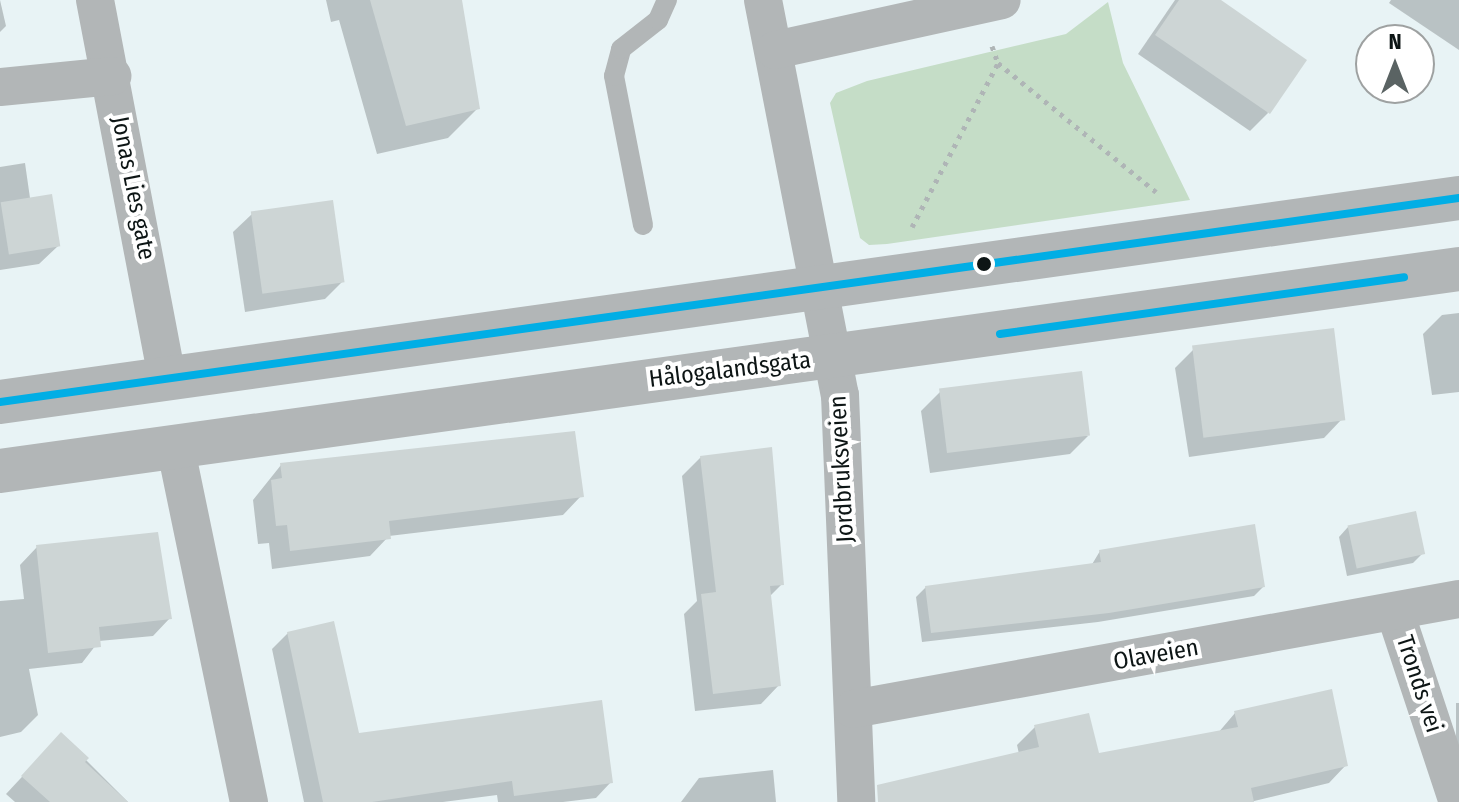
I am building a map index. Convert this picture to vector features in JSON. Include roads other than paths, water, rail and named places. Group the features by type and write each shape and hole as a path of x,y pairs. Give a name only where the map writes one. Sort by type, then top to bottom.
{"street":[{"name":"Jonas Lies gate","path":"95,0 112,76 167,377"},
{"name":"Jordbruksveien","path":"763,0 823,289 842,412 856,802"},
{"path":"775,50 1002,0"},
{"path":"0,87 112,76"},
{"path":"0,402 1459,198"},
{"name":"Hålogalandsgata","path":"0,471 1459,269"},
{"path":"175,445 249,802"},
{"name":"Olaveien","path":"853,709 1459,599"},
{"name":"Tronds vei","path":"1395,612 1458,802"}],"lane":[{"path":"643,225 614,76 621,49 658,20 667,0"}]}
